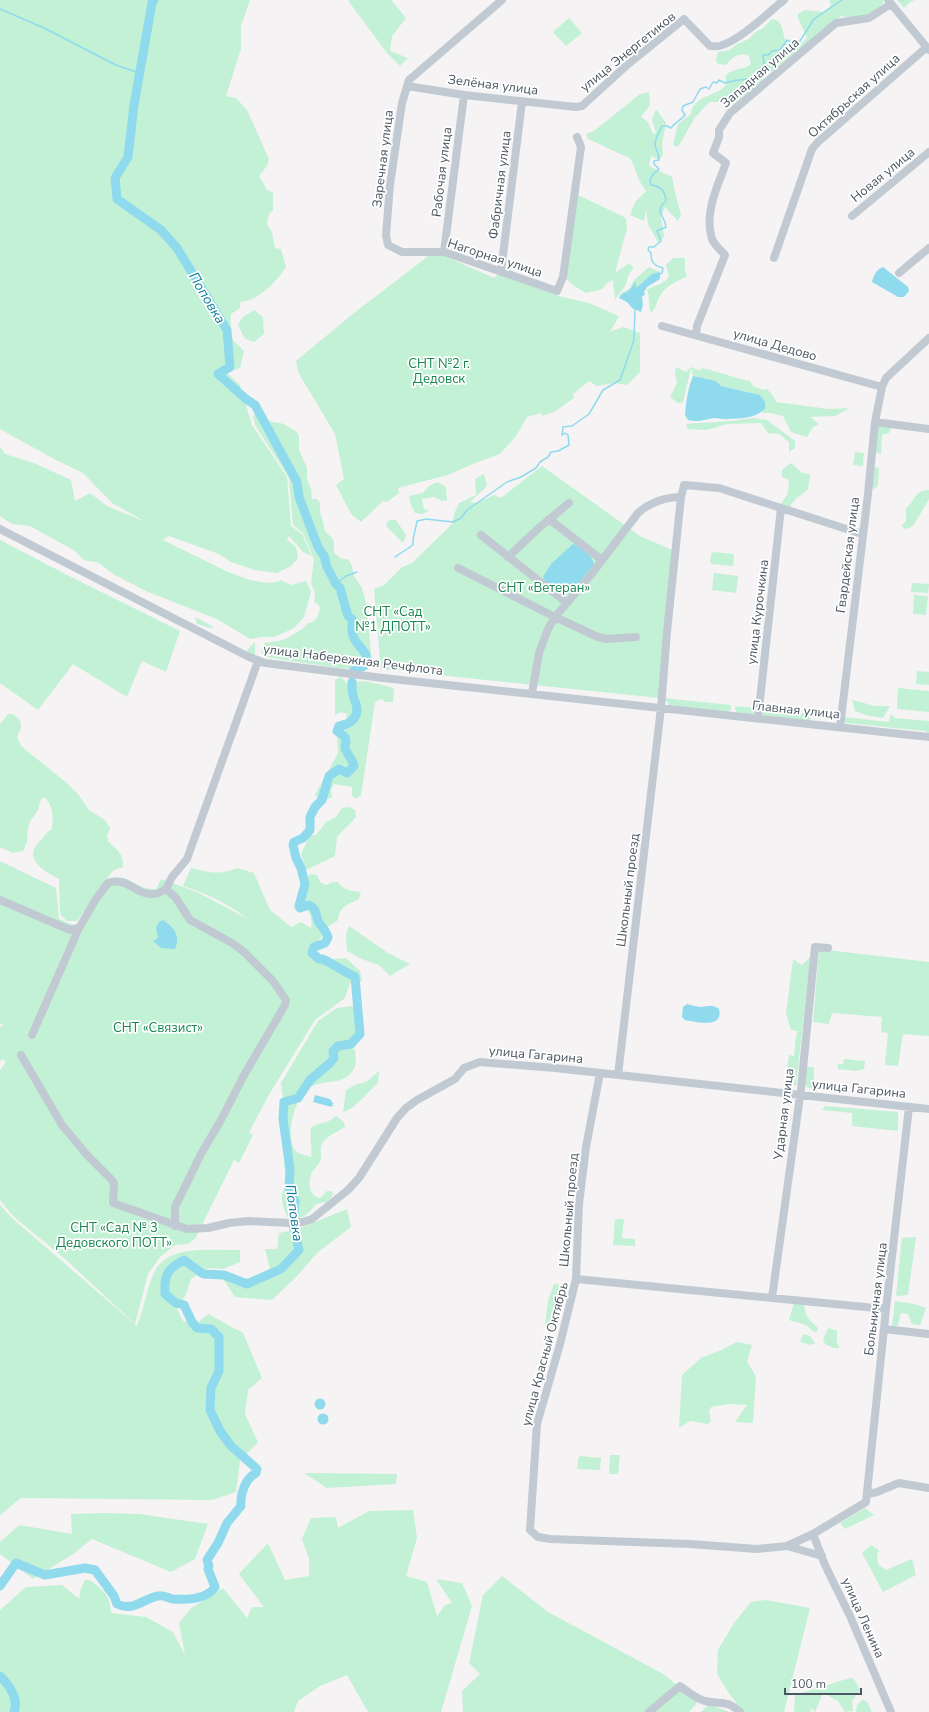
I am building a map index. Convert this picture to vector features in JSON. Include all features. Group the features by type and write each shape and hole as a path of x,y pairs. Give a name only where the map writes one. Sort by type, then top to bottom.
{"street":[{"path":"407,86 413,76 502,0"},
{"name":"улица Энергетиков","path":"576,107 582,106 626,66 684,19 710,46 722,46 732,41 784,0"},
{"path":"889,2 928,49"},
{"name":"Западная улица","path":"696,334 697,326 725,255 715,244 711,235 710,218 713,199 726,163 713,153 719,137 719,130 730,113 836,23 869,18 889,2"},
{"name":"Октябрьская улица","path":"774,258 812,149 818,142 928,49"},
{"name":"Зелёная улица","path":"407,86 464,95 576,107"},
{"name":"Заречная улица","path":"386,235 390,185 402,103 407,86"},
{"name":"Рабочая улица","path":"444,252 464,95"},
{"name":"Фабричная улица","path":"501,271 522,102"},
{"name":"Нагорная улица","path":"386,235 388,245 402,252 444,252 557,291 563,277 581,147 577,137"},
{"name":"Новая улица","path":"852,216 929,152"},
{"path":"900,273 929,248"},
{"name":"улица Дедово","path":"662,326 696,334 882,387"},
{"path":"882,387 886,378 929,338"},
{"name":"Гвардейская улица","path":"840,726 868,494 875,422 882,387"},
{"path":"875,422 929,428"},
{"path":"661,708 680,500 684,485 719,488 862,534"},
{"path":"532,693 542,642 555,617 642,509 663,499 680,500"},
{"path":"508,557 549,519 569,503"},
{"name":"улица Курочкина","path":"758,718 781,508"},
{"path":"549,519 602,560"},
{"name":"улица Набережная Речфлота","path":"0,529 258,661 383,678 661,708"},
{"path":"481,536 567,603"},
{"path":"458,568 598,637 636,637"},
{"path":"32,1035 79,928 96,899 108,883 120,881 146,894 155,895 166,889 172,877 187,859 258,661"},
{"name":"Главная улица","path":"661,708 840,726 929,737"},
{"name":"Школьный проезд","path":"618,1075 661,708"},
{"path":"166,889 176,898 190,920 232,942 244,952 273,981 286,1000 285,1005 202,1152 175,1207 175,1226"},
{"path":"0,900 70,930 79,928"},
{"name":"Ударная улица","path":"772,1298 800,1095 815,947 828,948"},
{"name":"улица Гагарина","path":"20,1055 62,1125 86,1155 111,1179 114,1184 113,1203 187,1229 208,1228 229,1223 290,1223 303,1222 312,1219 348,1190 359,1178 406,1108 455,1079 464,1068 480,1062 600,1073 929,1109"},
{"name":"Школьный проезд","path":"576,1279 579,1204 586,1147 600,1073"},
{"name":"Больничная улица","path":"868,1494 886,1309 909,1107"},
{"name":"улица Красный Октябрь","path":"868,1494 866,1502 813,1534 787,1546 757,1549 690,1544 550,1539 538,1537 530,1530 537,1424 560,1344 576,1279 886,1309"},
{"path":"884,1329 929,1334"},
{"path":"868,1494 877,1492 898,1483 929,1488"},
{"name":"улица Ленина","path":"813,1534 891,1712"},
{"path":"787,1546 822,1556"},
{"path":"649,1712 680,1686 704,1701 720,1702 732,1705 740,1712"}],"green space":[{"path":"0,0 250,0 241,26 241,49 226,96 236,98 247,110 269,159 267,166 259,176 267,190 273,193 273,210 269,214 267,224 272,232 275,248 281,249 286,267 266,290 254,298 240,302 240,308 231,314 230,337 244,351 240,368 226,372 240,385 252,425 287,477 291,526 302,534 312,556 303,552 289,536 287,540 296,547 298,558 291,566 277,573 255,570 231,562 219,554 169,536 163,540 228,572 250,580 269,583 278,582 281,580 291,585 306,581 311,592 304,617 294,628 274,637 250,639 217,619 148,592 113,574 99,563 84,560 75,551 30,526 12,524 0,516 0,447 5,454 34,463 71,480 75,501 90,493 107,506 146,522 112,503 83,473 0,429"},
{"path":"349,0 391,0 406,18 392,36 390,51 408,58 400,66 387,53"},
{"path":"829,0 883,0 883,4 873,12 865,15 857,17 841,16 771,72 766,73 762,81 733,105 724,102 709,102 694,119 680,144 677,147 673,145 678,124 691,114 692,108 695,104 724,87 726,83 726,75 751,64 749,56 742,54 733,58 726,65 718,64 716,60 718,52 730,50 737,44 749,39 755,32 762,29 772,19 779,23 785,40 790,48 797,46 807,38 798,18 798,14 805,10 823,12 830,7 831,3"},
{"path":"897,0 915,0 910,2 904,8"},
{"path":"569,18 582,33 566,46 553,32"},
{"path":"649,92 650,105 641,117 648,122 653,134 656,133 652,120 656,109 666,123 662,144 663,155 659,160 651,156 649,166 672,177 681,214 678,221 665,207 661,217 664,236 659,244 648,224 646,209 644,221 630,215 635,202 646,191 630,158 588,139 586,134 594,131 640,94"},
{"path":"576,194 626,218 627,228 615,273 629,263 634,268 631,270 625,286 615,300 613,280 607,283 602,289 586,293 573,285 563,276"},
{"name":"СНТ №2 г. Дедовск","path":"431,254 442,255 494,278 498,274 562,297 589,303 619,316 610,332 623,327 640,333 640,372 627,385 614,383 597,386 589,381 573,394 574,398 554,412 542,416 541,413 527,417 516,436 500,454 448,475 398,488 399,493 387,502 383,501 361,522 351,514 336,485 344,479 335,434 298,372 296,361 354,313"},
{"path":"673,258 685,258 685,270 687,277 668,287 662,293 651,313 647,290 663,282 669,277 666,265"},
{"path":"649,267 660,272 653,275 636,288 635,283 629,291 623,293 619,298 619,295 630,288 634,280"},
{"path":"254,310 263,317 264,334 254,342 245,339 238,325 243,317"},
{"path":"676,367 686,372 691,367 701,371 701,368 750,381 753,386 763,390 767,389 774,397 776,402 829,409 850,408 835,416 810,417 819,424 813,427 807,437 791,432 783,416 771,413 761,413 765,409 760,395 721,386 716,381 693,376 691,368 683,402 678,403 670,397 677,383 675,374"},
{"path":"257,412 262,414 269,421 284,424 297,432 299,436 299,450 307,468 307,479 311,489 312,499 317,499 320,503 320,512 325,531 332,538 334,543 334,553 342,559 347,559 349,561 365,597 372,659 362,661 350,668 345,669 272,658 264,656 263,654 262,648 265,643 283,640 301,630 308,623 313,622 317,618 320,609 319,605 314,602 315,593 311,583 314,559 303,533 293,525 289,478 255,425 253,416"},
{"path":"753,418 767,420 795,441 795,448 789,452 789,442 779,434 768,433 761,423 727,424 707,430 688,429 686,424 728,421"},
{"path":"879,426 892,427 889,433 882,435 881,454 873,452 876,428"},
{"path":"855,452 864,453 863,466 853,465"},
{"path":"791,463 802,473 810,474 808,489 796,499 790,507 781,504 788,493 789,480 782,477 782,470"},
{"name":"СНТ «Ветеран»","path":"542,466 640,536 672,550 659,698 381,669 374,589 384,585 402,567 412,563 452,524 454,514 459,503 476,495 475,479 484,474 487,486 470,502 477,503 494,495 501,498"},
{"path":"875,467 879,468 878,485 875,489 872,488"},
{"path":"438,482 446,487 447,500 442,501 434,497 422,499 424,509 429,511 422,514 415,513 409,496 423,493 429,486"},
{"path":"929,490 929,499 913,526 906,529 901,526 906,521 906,508 917,494"},
{"path":"390,520 396,520 406,535 403,543 386,526 387,522"},
{"path":"0,540 180,631 166,672 142,661 127,697 73,664 38,710 0,683"},
{"path":"713,552 733,554 733,566 712,564 710,562 711,554"},
{"path":"714,573 738,576 736,593 712,590"},
{"path":"912,583 929,584 928,593 911,592"},
{"path":"914,595 928,596 926,615 913,614"},
{"path":"195,617 214,627 210,628 197,624"},
{"path":"255,642 255,655 253,656 247,653 247,650"},
{"path":"917,671 929,672 929,685 916,684"},
{"path":"341,677 350,686 362,681 379,684 394,689 393,702 386,702 381,699 375,702 361,795 356,799 352,796 352,787 334,784 331,790 332,797 326,800 319,800 315,795 338,753 337,733 346,721 347,714 341,712 335,715 335,680"},
{"path":"898,688 929,691 929,712 898,709"},
{"path":"665,698 731,705 731,709 728,712 669,705"},
{"path":"852,700 875,706 890,706 883,718 869,716 855,711"},
{"path":"735,706 757,708 756,712 752,714 736,713"},
{"path":"762,709 838,717 837,720 811,717 810,721 762,715"},
{"path":"8,714 13,714 20,720 21,728 17,737 21,746 68,784 78,794 89,810 105,820 110,828 107,836 108,841 119,852 122,858 123,867 114,870 111,873 77,921 67,921 60,914 59,879 41,868 34,858 33,853 35,847 52,829 53,816 50,804 44,797 40,801 38,810 30,822 27,842 23,851 13,853 0,847 0,724"},
{"path":"890,715 895,718 929,721 929,734 925,731 846,723 843,717 889,722"},
{"path":"350,807 355,810 356,817 337,837 335,856 306,870 301,854 310,835 316,835 326,822 336,817 342,808"},
{"name":"СНТ «Связист»","path":"0,861 56,888 59,919 73,925 79,924 105,881 116,877 127,879 148,889 156,889 161,879 199,893 246,918 216,899 183,886 191,868 219,873 237,868 254,873 270,910 291,927 301,922 311,928 309,913 300,897 300,891 303,884 310,874 317,875 320,882 326,885 332,882 338,882 345,889 361,892 359,899 348,904 342,909 338,916 338,920 324,930 325,934 313,945 315,952 332,959 346,958 360,971 362,981 350,983 345,998 315,1020 270,1093 249,1132 253,1135 239,1163 234,1160 195,1239 188,1244 175,1245 160,1257 148,1274 135,1324 64,1258 14,1217 0,1200 0,1070 6,1062 2,1059 0,1062 0,1027 3,1025 0,1023"},
{"path":"349,926 388,953 410,964 390,976 379,965 362,959 347,951 346,935"},
{"path":"819,949 929,962 929,1036 903,1034 898,1066 885,1065 888,1033 881,1032 882,1017 832,1013 829,1024 813,1022"},
{"path":"812,955 809,969 796,1086 792,1084 793,1069 787,1069 789,1055 794,1056 798,1031 791,1030 786,1014 793,959 802,965"},
{"path":"352,1006 358,1014 356,1024 358,1034 351,1041 350,1047 355,1050 356,1056 356,1062 353,1070 341,1080 314,1085 309,1088 299,1100 291,1126 292,1142 295,1151 311,1157 311,1128 317,1124 329,1121 336,1116 344,1122 345,1127 329,1136 322,1144 321,1159 310,1179 312,1193 317,1197 320,1198 327,1191 331,1191 334,1194 327,1202 316,1204 301,1218 288,1218 282,1199 283,1190 288,1180 284,1166 285,1151 280,1126 283,1099 281,1083 318,1021 337,1008"},
{"path":"844,1059 865,1061 864,1069 856,1071 838,1069 838,1064 843,1064"},
{"path":"804,1067 814,1067 814,1083 832,1083 832,1090 808,1088 805,1085"},
{"path":"379,1071 378,1083 357,1104 343,1112 346,1090 357,1084 366,1082"},
{"path":"825,1106 898,1112 898,1131 852,1126 852,1113 822,1110"},
{"path":"0,1205 13,1219 137,1326 151,1279 160,1263 169,1257 192,1251 240,1250 240,1262 223,1269 208,1268 191,1279 186,1294 177,1309 183,1321 195,1325 208,1314 243,1333 262,1378 248,1390 245,1414 258,1442 240,1461 236,1492 212,1500 21,1498 0,1515"},
{"path":"347,1209 351,1227 318,1252 297,1276 272,1300 235,1297 223,1279 250,1278 270,1269 265,1249 277,1249 279,1233 295,1230"},
{"path":"615,1219 624,1219 622,1238 635,1239 635,1246 613,1245"},
{"path":"916,1237 908,1295 896,1296 902,1238"},
{"path":"554,1284 567,1286 554,1327 545,1325 548,1301"},
{"path":"895,1301 914,1304 926,1308 920,1325 912,1324 908,1314 901,1313 898,1326 892,1326"},
{"path":"794,1303 804,1305 808,1318 818,1328 817,1331 814,1332 806,1325 789,1320"},
{"path":"828,1328 837,1331 837,1343 840,1348 833,1348 825,1344 823,1339"},
{"path":"803,1334 810,1336 815,1343 811,1345 800,1342"},
{"path":"737,1342 752,1345 747,1361 756,1377 753,1423 735,1422 747,1405 729,1404 711,1407 709,1412 711,1421 708,1424 690,1421 679,1428 682,1375 701,1358"},
{"path":"610,1455 620,1455 618,1474 609,1474"},
{"path":"580,1456 601,1458 600,1470 577,1469 578,1459"},
{"path":"304,1473 397,1474 396,1484 327,1488"},
{"path":"865,1508 874,1515 845,1529 840,1523"},
{"path":"413,1510 417,1538 406,1576 427,1582 437,1616 445,1605 452,1603 436,1579 462,1583 472,1606 441,1712 368,1712 347,1675 320,1686 298,1701 294,1712 0,1712 0,1610 26,1587 62,1585 79,1599 81,1588 85,1580 90,1580 99,1587 108,1598 111,1613 146,1617 173,1632 185,1655 179,1623 190,1609 223,1588 247,1618 252,1607 264,1607 239,1574 268,1543 285,1580 309,1576 309,1559 302,1539 311,1518 336,1517 338,1528 369,1511"},
{"path":"71,1514 139,1514 208,1524 195,1559 171,1572 92,1539 73,1554 33,1579 0,1554 0,1542 19,1525 72,1534"},
{"path":"871,1545 879,1550 877,1556 878,1564 886,1570 912,1559 916,1575 883,1592 862,1553"},
{"path":"502,1576 548,1612 665,1675 697,1703 689,1712 463,1712 462,1691 480,1674 469,1663 483,1595"},
{"path":"766,1600 810,1608 784,1712 744,1712 730,1695 717,1674 718,1650 734,1623 751,1602"},
{"path":"850,1678 854,1679 860,1690 852,1701 853,1711 845,1712 837,1700 823,1693 815,1712 811,1708 810,1712 794,1712 795,1695"},
{"path":"863,1699 868,1703 872,1712 856,1712 857,1705"},
{"path":"709,1704 729,1712 701,1712"}],"water":[{"path":"883,267 908,287 909,291 904,297 898,297 872,282 873,277 879,269"},
{"path":"660,272 660,279 647,287 644,292 645,294 642,297 643,305 641,312 632,308 627,302 619,298 623,293 629,290 636,281 636,288 652,274"},
{"path":"693,376 716,381 721,386 760,395 765,402 765,409 753,416 743,418 715,418 696,421 688,420 685,415 686,405"},
{"path":"573,544 586,551 594,564 572,592 565,594 554,589 543,577 551,564"},
{"path":"163,920 173,929 177,936 177,944 175,949 161,948 153,941 158,938 156,930 159,922"},
{"path":"687,1004 700,1007 714,1006 719,1009 719,1015 713,1022 708,1023 685,1020 682,1017 683,1007"},
{"path":"315,1095 330,1099 333,1103 332,1107 313,1102"},
{"path":"318,1399 322,1399 324,1400 324,1408 318,1409 315,1406 315,1402"},
{"path":"321,1414 325,1414 327,1415 327,1423 321,1424 318,1421 318,1417"}],"waterway":[{"name":"Поповка","path":"154,0 152,3 134,105 128,157 115,178 117,199 161,230 177,248 227,330 230,367 218,374 255,405 297,482 299,497 318,547 324,556 327,567 336,584 340,588 348,616 352,619 353,636 364,651 366,657 364,666 353,671"},
{"path":"659,275 662,273 663,268 654,263 651,253 648,250 649,247 654,247 661,241 657,231 666,227 660,211 660,208 666,201 665,194 660,188 651,185 650,182 652,176 659,169 654,164 654,161 659,160 655,144 662,126 671,128 685,115 682,110 683,106 693,102 700,89 706,87 709,89 713,82 717,83 719,80 725,83 751,78 760,74 764,63 763,55 768,55 772,51 780,50 787,40 793,43 800,41 814,19 842,0"},
{"path":"0,9 44,28 116,65 139,73"},
{"path":"395,557 413,545 417,521 426,519 453,522 461,518 467,510 507,482 521,477 536,468 540,462 548,457 551,452 558,451 569,445 568,435 565,433 562,435 563,427 572,426 589,414 603,390 620,380 634,340 635,308"},
{"path":"336,584 346,576 357,572"},
{"name":"Поповка","path":"0,1586 16,1563 45,1575 85,1568 95,1570 114,1596 117,1604 123,1606 134,1606 158,1596 173,1599 196,1598 207,1594 215,1587 208,1569 209,1566 207,1560 218,1543 227,1523 241,1506 241,1497 244,1487 249,1479 256,1473 257,1469 231,1446 220,1431 210,1410 211,1388 219,1371 219,1337 211,1329 197,1328 192,1322 184,1305 176,1303 165,1294 165,1282 170,1270 184,1260 203,1274 224,1275 247,1284 281,1269 299,1250 293,1225 295,1201 289,1188 290,1169 283,1119 284,1102 298,1098 310,1080 334,1058 333,1051 338,1046 351,1044 360,1034 355,977 323,959 319,959 312,953 314,947 325,943 328,937 319,923 314,909 309,905 300,908 299,906 305,884 293,845 294,842 303,838 310,830 310,817 315,807 322,800 329,776 339,769 347,773 354,766 345,749 345,737 337,731 339,726 351,722 357,713 356,704 353,697 352,682"},
{"path":"0,1676 10,1688 14,1697 14,1712"}],"park label":[{"name":"СНТ «Сад №1 ДПОТТ»","path":"393,620"},
{"name":"СНТ «Сад № 3 Дедовского ПОТТ»","path":"114,1236"}]}
